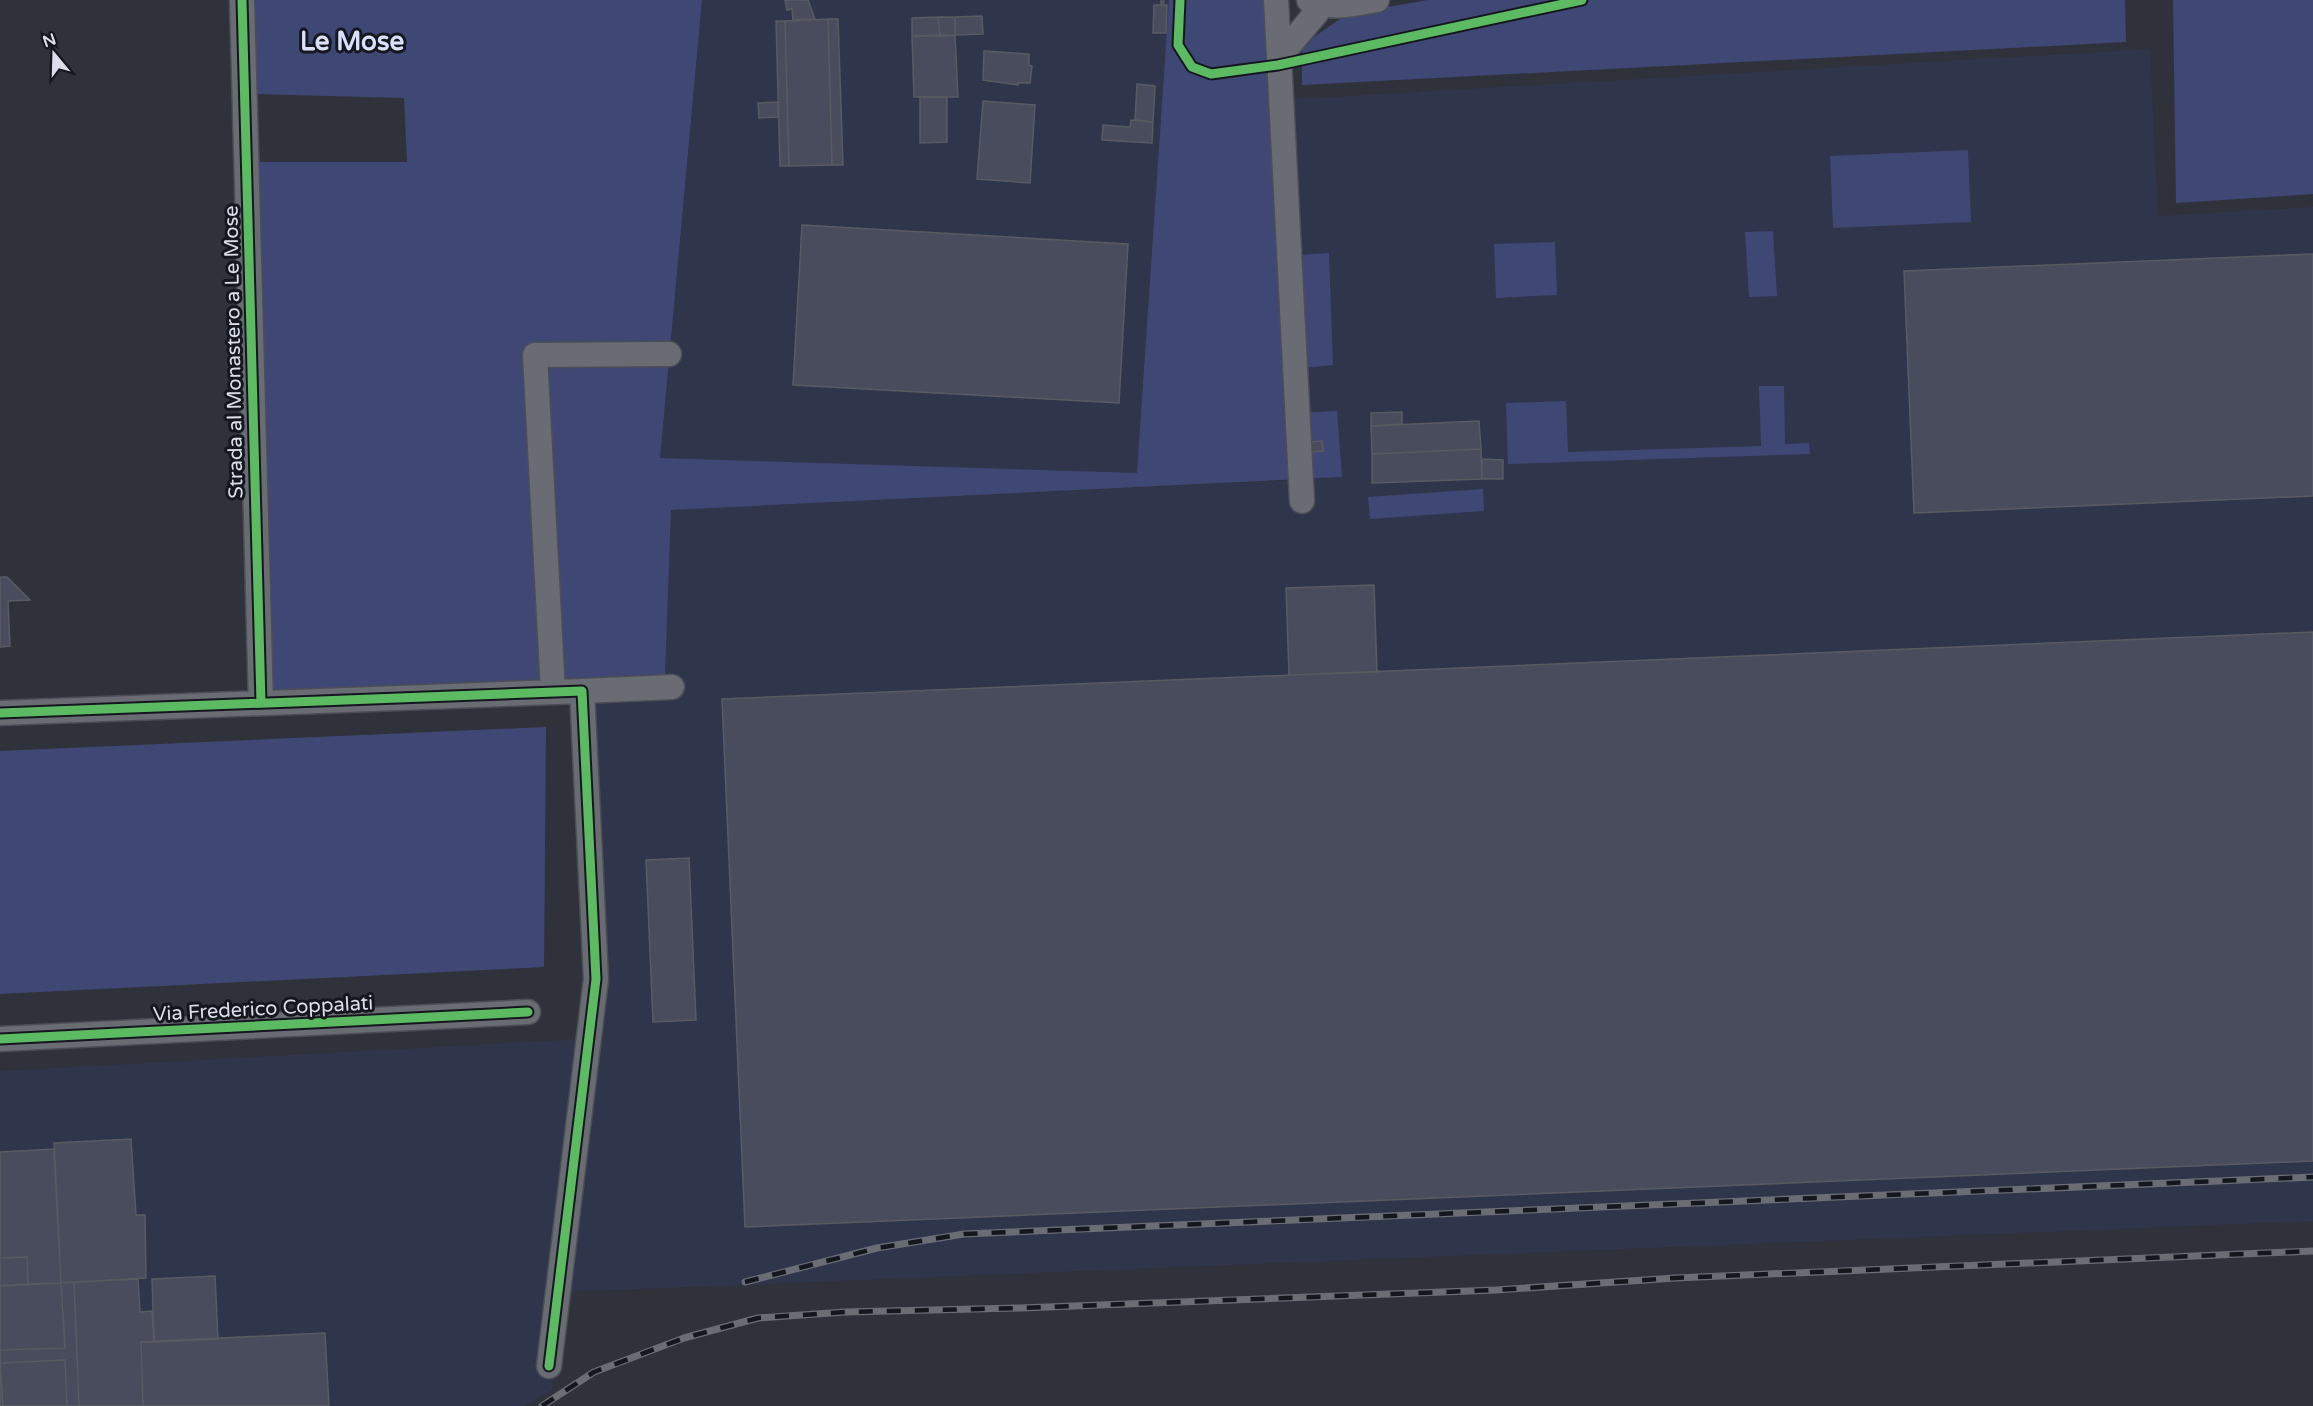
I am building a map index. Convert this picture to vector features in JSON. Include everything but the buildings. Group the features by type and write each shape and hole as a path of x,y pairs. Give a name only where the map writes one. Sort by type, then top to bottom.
{"street":[{"name":"Strada al Monastero a Le Mose","path":"242,0 261,702"},
{"path":"1276,0 1302,501"},
{"path":"1278,65 1286,49 1313,18 1315,1 1337,6 1377,0"},
{"path":"553,691 535,355 669,354"},
{"path":"0,713 672,687"},
{"path":"549,1366 596,979 582,691"},
{"name":"Via Frederico Coppalati","path":"0,1039 528,1012"}],"shaded area":[{"path":"249,0 702,0 660,458 1137,473 1169,0 1265,0 1289,256 1329,253 1333,365 1295,369 1298,413 1337,411 1342,477 671,510 665,676 268,703 254,162 407,162 404,98 251,94"},
{"path":"702,0 1169,0 1138,474 660,458"},
{"path":"1428,0 2125,0 2126,42 1302,85 1302,50 1314,37 1347,14"},
{"path":"2173,0 2313,0 2313,194 2176,203"},
{"path":"2150,49 2158,216 2313,207 2313,1221 564,1292 552,1390 524,1406 0,1406 0,1071 581,1039 583,688 665,676 671,510 1297,480 1281,100"},
{"path":"1968,150 1971,222 1833,228 1830,156"},
{"path":"1773,231 1777,296 1749,297 1745,232"},
{"path":"1555,242 1557,295 1496,298 1494,244"},
{"path":"1759,386 1784,386 1785,444 1809,443 1810,454 1508,464 1506,403 1566,401 1568,452 1761,446"},
{"path":"1483,489 1484,511 1370,519 1368,497"},
{"path":"546,727 544,967 0,994 0,751"}],"railway":[{"path":"745,1282 877,1248 964,1234 2313,1177"},
{"path":"542,1406 594,1372 684,1338 758,1318 845,1312 1021,1308 1496,1290 1675,1278 2313,1251"}],"cycle path":[{"path":"242,0 261,703"},
{"path":"1180,0 1178,45 1192,67 1211,74 1278,65 1582,0"},
{"path":"0,713 582,691 596,979 549,1366"},
{"path":"0,1039 528,1012"}],"district":[{"name":"Le Mose","path":"352,41"}]}
